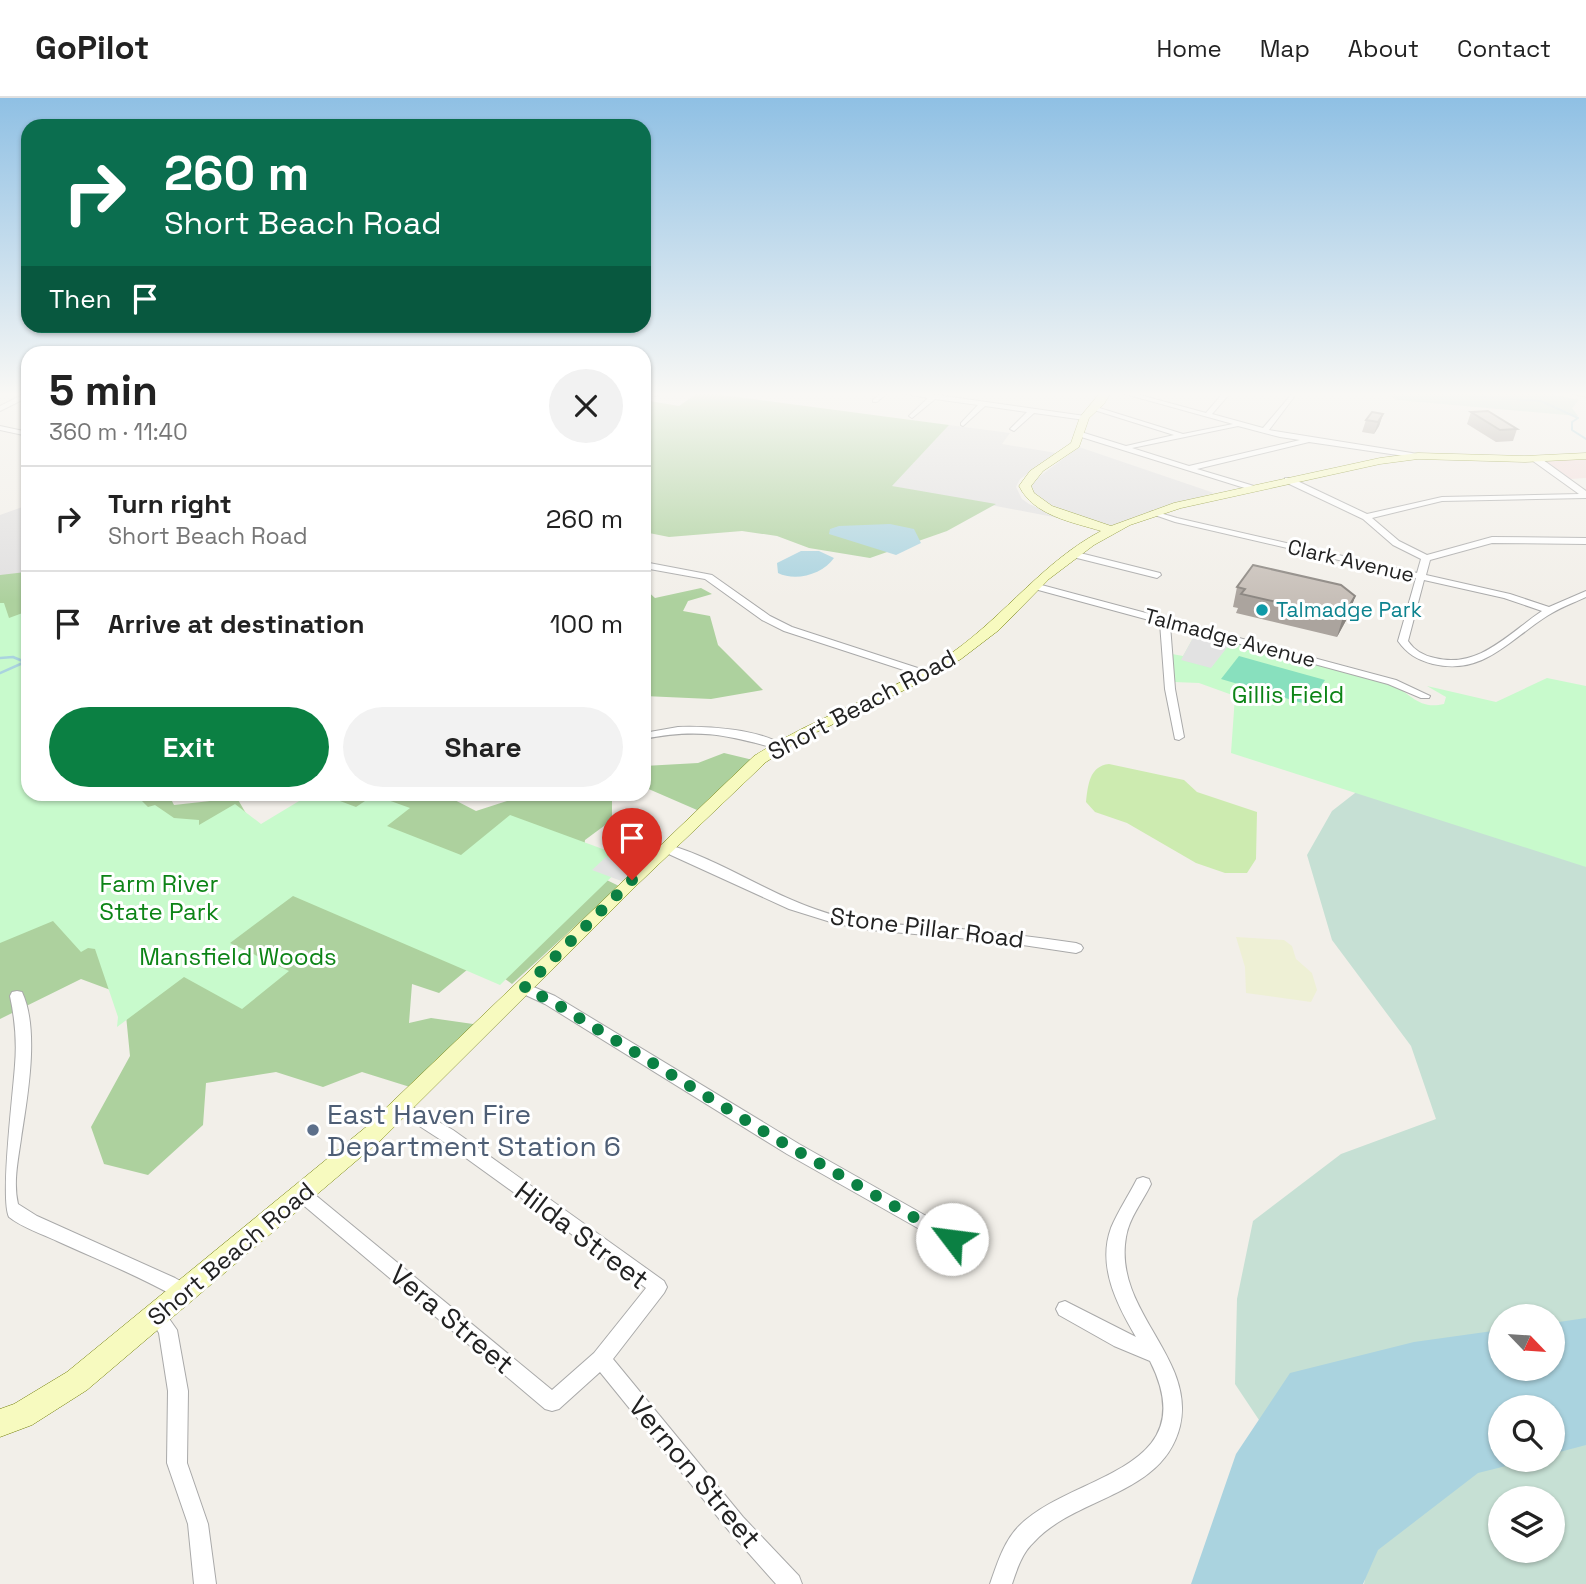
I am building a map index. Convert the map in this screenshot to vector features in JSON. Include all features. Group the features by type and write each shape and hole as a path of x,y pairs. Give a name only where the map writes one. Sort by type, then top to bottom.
{"main road":[{"path":"1053,461 1029,478 1026,490 1033,500 1050,509 1110,530"},
{"name":"Short Beach Road","path":"0,1423 51,1399 157,1316 402,1107 743,773 778,746 820,723 926,674 984,636 1034,586 1072,554 1110,530 1153,513 1251,488 1378,461"}],"street":[{"path":"1169,461 1251,488"},
{"path":"1190,468 1219,461"},
{"path":"1538,461 1586,496"},
{"path":"1288,480 1366,517 1396,543 1426,558 1492,540 1586,541"},
{"path":"1366,517 1442,499 1586,496"},
{"name":"Clark Avenue","path":"1153,513 1507,596 1549,610"},
{"path":"1072,554 1157,575"},
{"path":"1426,558 1403,641 1409,650 1452,663 1471,662 1549,610 1586,594"},
{"path":"651,566 708,577 765,618 788,629 926,674"},
{"name":"Talmadge Avenue","path":"1034,586 1392,682 1425,696"},
{"path":"1165,620 1170,689 1179,737"},
{"path":"651,735 678,730 737,733 778,746"},
{"name":"Stone Pillar Road","path":"666,848 719,868 774,896 838,920 994,936 1076,948"},
{"path":"524,988 550,1000 773,1137 952,1239"},
{"path":"17,996 22,1021 23,1052 11,1155 11,1208 21,1216 72,1240 153,1274 185,1293"},
{"name":"Hilda Street","path":"402,1107 447,1135 657,1287 601,1359"},
{"path":"1000,1584 1015,1550 1027,1533 1045,1518 1125,1478 1149,1462 1163,1445 1174,1409 1169,1377 1124,1300 1117,1276 1115,1252 1118,1234 1143,1184"},
{"name":"Vera Street","path":"302,1194 552,1402 601,1359"},
{"path":"1065,1309 1121,1340 1154,1354"},
{"path":"157,1316 168,1331 178,1391 177,1463 198,1524 205,1584"},
{"name":"Vernon Street","path":"601,1359 736,1524 791,1584"}],"shaded area":[{"path":"914,461 1044,461 1020,479 1016,487 1022,499 1029,504 1064,519 891,486"},
{"path":"1060,461 1121,461 1214,493 1153,510 1110,527 1038,500 1030,488 1032,482"},
{"path":"1544,461 1586,461 1586,478 1569,479"},
{"path":"21,508 21,609 0,603 0,515"},
{"path":"1195,634 1229,645 1211,668 1181,660"},
{"path":"606,857 637,868 624,882 592,870"}],"green space":[{"path":"651,461 915,461 892,486 996,504 947,531 870,558 809,548 777,536 742,531 669,537 651,533"},
{"path":"21,573 21,655 0,650 0,575"},
{"path":"701,588 712,594 688,601 683,611 710,616 718,645 763,690 711,699 651,696 651,594 655,598"},
{"name":"Farm River State Park","path":"0,603 4,603 9,618 21,614 21,801 142,801 148,807 155,805 174,818 199,820 199,825 235,804 261,824 299,801 340,801 356,807 365,801 391,801 410,808 387,826 461,855 510,815 630,859 500,985 293,896 230,943 289,971 242,1009 184,977 117,1027 118,1017 95,949 88,948 81,952 53,921 0,943"},
{"name":"Gillis Field","path":"1197,631 1392,684 1428,705 1444,704 1446,697 1427,686 1496,702 1547,678 1586,686 1586,867 1231,753 1235,696 1199,683 1174,682 1172,654 1183,656"},
{"name":"Gillis Field","path":"1239,656 1325,680 1309,705 1221,679"},
{"path":"1410,750 1586,773 1586,1584 1364,1584 1365,1579 1235,1384 1237,1299 1253,1221 1341,1154 1436,1119 1411,1046 1332,940 1307,855 1332,811"},
{"path":"724,753 753,760 697,810 651,790 651,766 698,763"},
{"path":"1109,764 1184,780 1197,792 1257,812 1256,859 1247,873 1225,873 1196,863 1127,823 1095,812 1086,802 1089,783 1097,769"},
{"name":"Mansfield Woods","path":"31,801 172,801 174,805 239,801 261,839 295,819 302,801 457,801 476,811 507,801 612,801 612,820 585,840 582,868 619,886 512,984 479,960 439,993 412,984 409,1023 431,1018 480,1025 410,1087 362,1072 323,1087 276,1072 206,1083 203,1125 148,1175 104,1164 91,1127 130,1056 124,995 81,979 0,1019 0,811"},
{"path":"1236,937 1284,940 1292,946 1296,959 1312,973 1317,990 1311,1002 1246,993 1245,967"}],"water":[{"path":"890,524 914,529 921,543 896,555 829,534 830,529 839,526"},
{"path":"801,551 819,551 834,558 829,564 809,575 793,577 778,573 777,563"},
{"path":"1586,1318 1586,1445 1565,1451 1565,1395 1488,1395 1488,1470 1478,1473 1378,1550 1363,1584 1191,1584 1236,1454 1290,1373 1414,1342 1488,1332 1488,1381 1565,1381 1565,1321"}],"building":[{"path":"1253,565 1341,585 1355,596 1343,617 1241,594 1245,589 1237,587"}],"waterway":[{"path":"0,658 13,657 21,660"},
{"path":"0,673 21,664"}],"place":[{"name":"Talmadge Park","path":"1262,610"},
{"name":"East Haven Fire Department Station 6","path":"313,1130"}],"route":[{"path":"632,880 524,988 550,1000 773,1137 952,1239"}]}
